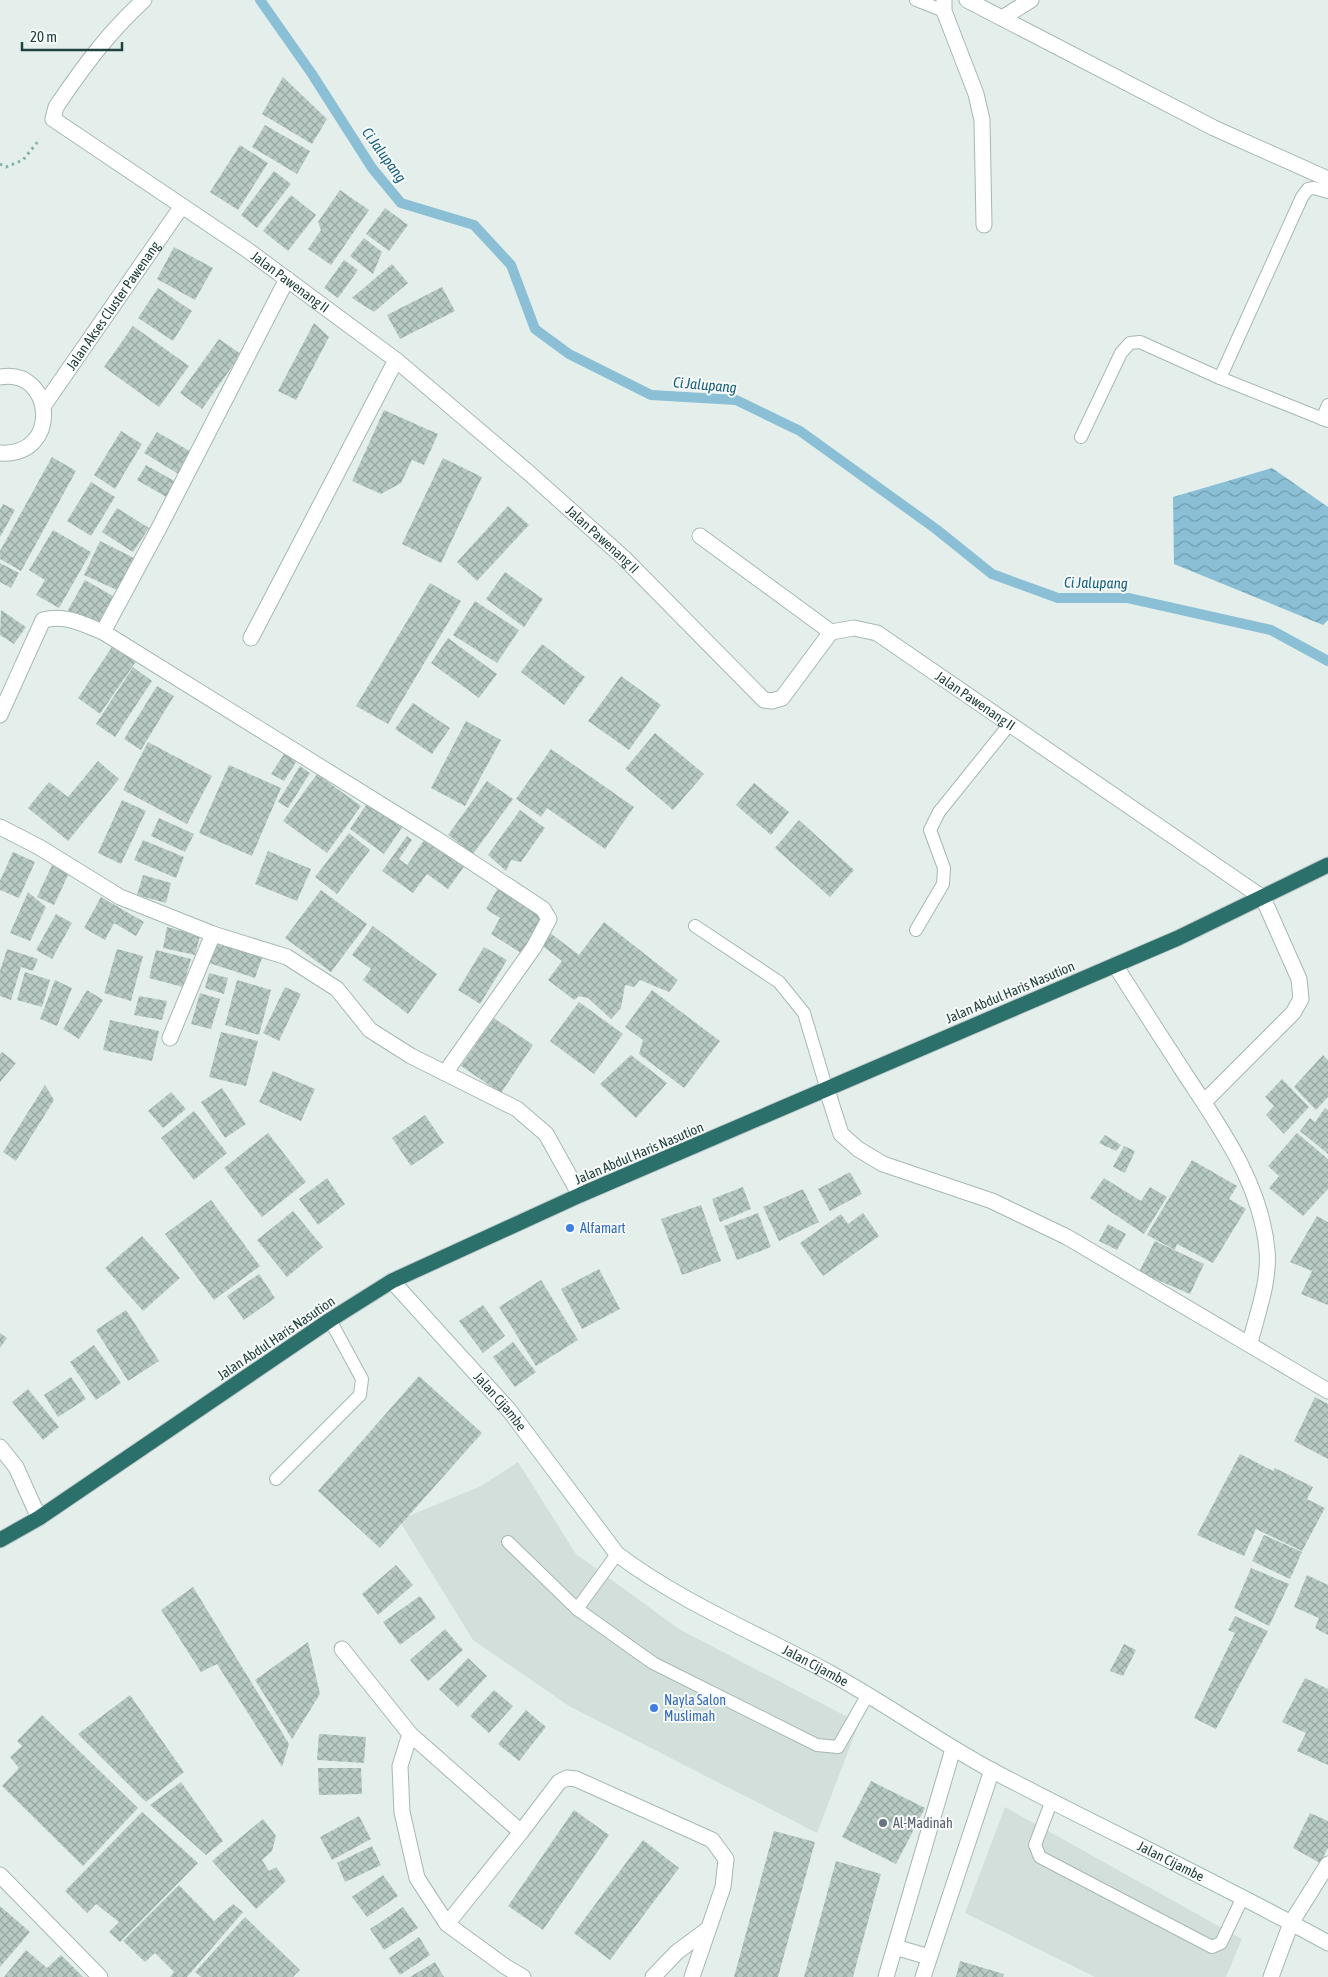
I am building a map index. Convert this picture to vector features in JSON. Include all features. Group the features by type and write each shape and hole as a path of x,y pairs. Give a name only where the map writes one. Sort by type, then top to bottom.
{"highway":[{"name":"Jalan Abdul Haris Nasution","path":"0,1540 39,1518 330,1320 392,1281 580,1195 1115,965 1263,898 1328,865"}],"street":[{"path":"53,119 56,107 100,44 144,0"},
{"path":"967,0 1214,128 1328,179"},
{"path":"1002,18 1031,0"},
{"path":"944,5 976,94 982,120 984,225"},
{"name":"Jalan Pawenang II","path":"53,119 287,279 396,360 529,473 624,558 764,700 772,701 782,698 831,632 854,628 877,633 1263,898"},
{"name":"Jalan Akses Cluster Pawenang","path":"44,405 182,206"},
{"path":"103,632 159,528 287,279"},
{"path":"251,638 396,360"},
{"path":"0,377 16,378 28,383 38,393 44,405 45,418 41,431 34,442 22,450 10,453 0,452"},
{"path":"700,536 831,632"},
{"path":"0,714 43,620 54,617 75,620 103,632 435,838 543,909 549,918 534,947 445,1073"},
{"path":"0,826 39,847 120,897 213,934 287,957 337,990 370,1030 411,1056 517,1109 546,1134 580,1195"},
{"path":"1204,1102 1293,1013 1301,999 1299,979 1263,898"},
{"path":"170,1038 213,934"},
{"path":"1115,965 1204,1102 1245,1172 1260,1211 1267,1252 1265,1282 1250,1343"},
{"path":"827,1090 841,1134 866,1154 883,1164 992,1201 1066,1237 1250,1343 1328,1391"},
{"name":"Jalan Cijambe","path":"392,1281 509,1410 617,1554 636,1569 681,1595 832,1674 953,1749 1175,1862 1328,1943"},
{"path":"0,1447 16,1466 39,1518"},
{"path":"342,1650 410,1734 521,1832"},
{"path":"410,1734 400,1766 402,1812 417,1878 447,1924 506,1967 523,1977"},
{"path":"886,1977 953,1749"},
{"path":"923,1977 992,1770"},
{"path":"447,1924 559,1782 567,1778 576,1779 712,1840 726,1859 723,1887 692,1977"},
{"path":"1271,1977 1291,1923 1328,1864"},
{"path":"0,1875 100,1977"},
{"path":"653,1977 677,1952 708,1929"},
{"path":"895,1947 929,1957"}],"lane":[{"path":"916,0 944,5"},
{"path":"1220,378 1302,197 1308,189 1314,188 1328,192"},
{"path":"1081,437 1121,353 1130,342 1140,342 1220,378 1325,420 1328,405"},
{"path":"916,930 943,884 944,868 930,830 939,812 1009,725"},
{"path":"695,926 779,982 804,1014 827,1090"},
{"path":"276,1479 360,1395 362,1379 330,1320"},
{"path":"508,1542 577,1609 654,1663 818,1745 838,1747 867,1696"},
{"path":"577,1609 617,1554"},
{"path":"1052,1800 1035,1845 1040,1857 1212,1947 1221,1943 1242,1899"}],"path":[{"path":"0,164 6,167 23,160 37,145 53,119"}],"shaded area":[{"path":"518,1462 576,1554 679,1629 859,1723 817,1833 569,1706 473,1640 399,1520 481,1486"},
{"path":"1005,1807 1242,1939 1226,1977 1095,1977 965,1913"}],"water":[{"path":"1272,468 1328,507 1328,620 1323,625 1174,564 1173,497"}],"building":[{"path":"283,77 327,119 312,144 262,114"},
{"path":"265,125 310,151 297,174 252,147"},
{"path":"240,145 268,163 238,210 210,192"},
{"path":"274,171 291,184 257,228 241,215"},
{"path":"340,190 369,210 331,265 308,249 321,230 318,222"},
{"path":"291,195 316,215 288,251 263,231"},
{"path":"385,208 408,225 389,251 366,234"},
{"path":"364,238 382,252 373,274 350,256"},
{"path":"174,247 213,268 195,300 157,279"},
{"path":"344,260 358,270 338,298 324,288"},
{"path":"392,264 408,283 374,312 352,298"},
{"path":"442,287 455,311 400,339 387,315"},
{"path":"158,288 192,311 173,341 138,318"},
{"path":"314,323 329,337 296,400 278,391"},
{"path":"133,326 189,366 159,407 104,367"},
{"path":"219,339 241,354 202,409 180,393"},
{"path":"384,410 438,434 424,465 412,460 401,483 381,494 352,481"},
{"path":"121,431 142,444 115,489 94,475"},
{"path":"157,432 193,453 180,475 144,453"},
{"path":"52,457 76,471 21,571 0,559 0,551"},
{"path":"443,458 482,477 441,563 402,544"},
{"path":"146,465 176,482 168,498 137,480"},
{"path":"91,482 115,497 91,536 67,521"},
{"path":"3,504 15,510 0,537 0,510"},
{"path":"508,506 529,525 477,581 457,562"},
{"path":"117,508 149,528 133,552 102,532"},
{"path":"53,530 91,552 59,608 36,595 45,580 29,570"},
{"path":"100,541 134,558 119,591 84,575"},
{"path":"0,563 19,573 11,588 0,582"},
{"path":"505,572 543,599 524,627 486,599"},
{"path":"85,580 113,596 96,627 68,610"},
{"path":"430,583 461,601 388,724 356,706"},
{"path":"475,601 519,630 497,663 453,635"},
{"path":"1,610 26,627 14,644 0,635"},
{"path":"448,638 497,674 479,698 431,663"},
{"path":"114,644 137,660 100,714 78,698"},
{"path":"542,644 585,677 564,705 521,672"},
{"path":"133,667 152,681 115,737 96,724"},
{"path":"621,676 661,705 629,750 588,721"},
{"path":"157,686 174,696 141,750 124,739"},
{"path":"413,703 450,728 432,754 395,729"},
{"path":"466,721 501,740 465,806 431,788"},
{"path":"655,733 704,774 673,810 625,769"},
{"path":"148,742 212,776 187,824 123,790"},
{"path":"551,749 634,807 605,849 547,808 541,817 516,799"},
{"path":"286,751 298,759 284,781 271,774"},
{"path":"98,761 119,779 68,841 28,808 49,782 68,797"},
{"path":"229,765 281,788 252,856 199,833"},
{"path":"300,766 310,773 288,808 278,802"},
{"path":"317,774 361,806 327,853 283,821"},
{"path":"487,781 513,799 473,854 448,835"},
{"path":"754,783 789,812 771,835 736,805"},
{"path":"122,800 146,811 121,864 98,853"},
{"path":"368,802 403,826 384,854 350,829"},
{"path":"520,810 545,828 521,862 511,860 506,871 488,855"},
{"path":"159,818 194,834 185,852 151,836"},
{"path":"799,820 854,870 830,897 775,848"},
{"path":"349,833 370,850 337,894 315,877"},
{"path":"407,836 412,840 399,859 407,865 427,836 466,864 448,889 427,874 413,893 382,871"},
{"path":"143,840 184,857 176,878 134,860"},
{"path":"268,851 311,869 297,901 255,884"},
{"path":"13,852 35,862 19,898 0,890 0,881"},
{"path":"52,865 69,873 54,905 37,897"},
{"path":"143,875 171,883 166,903 137,895"},
{"path":"498,888 544,916 521,953 491,934 500,918 486,909"},
{"path":"321,890 367,924 331,972 285,938"},
{"path":"28,892 46,907 30,941 10,933"},
{"path":"101,897 144,922 136,936 114,923 105,940 84,928"},
{"path":"56,914 72,923 52,959 36,950"},
{"path":"604,922 678,980 669,992 640,980 634,987 625,985 621,1008 611,1019 588,998 579,996 574,1000 548,980 562,961 540,944 549,932 579,955"},
{"path":"373,926 437,974 408,1014 363,980 371,969 352,955"},
{"path":"167,927 200,936 195,955 163,948"},
{"path":"216,940 263,955 255,978 209,963"},
{"path":"484,947 507,960 480,1004 458,990"},
{"path":"7,949 38,959 33,971 21,967 11,1000 0,996 0,971"},
{"path":"117,949 143,956 131,1001 104,993"},
{"path":"156,950 191,959 183,987 149,978"},
{"path":"25,972 50,980 42,1007 17,1000"},
{"path":"209,973 228,978 224,994 205,988"},
{"path":"55,980 72,988 57,1026 40,1019"},
{"path":"237,980 271,990 259,1035 225,1025"},
{"path":"285,987 301,994 279,1041 263,1033"},
{"path":"87,990 103,1000 79,1039 63,1029"},
{"path":"652,990 720,1041 684,1088 639,1054 643,1040 625,1027"},
{"path":"200,993 220,999 211,1029 191,1024"},
{"path":"139,996 167,1001 162,1020 134,1015"},
{"path":"579,1002 623,1034 594,1074 550,1041"},
{"path":"494,1018 533,1045 501,1093 461,1066"},
{"path":"110,1020 159,1031 152,1061 103,1050"},
{"path":"221,1032 258,1041 246,1086 209,1077"},
{"path":"2,1052 16,1063 0,1082 0,1054"},
{"path":"631,1055 667,1083 636,1118 600,1084"},
{"path":"1323,1055 1328,1060 1328,1097 1316,1110 1294,1087"},
{"path":"273,1071 315,1089 301,1121 259,1102"},
{"path":"1282,1079 1309,1107 1284,1134 1266,1115 1274,1106 1265,1097"},
{"path":"45,1085 54,1100 16,1161 3,1152"},
{"path":"222,1088 246,1124 225,1138 201,1102"},
{"path":"171,1092 186,1109 163,1128 148,1111"},
{"path":"1325,1108 1328,1110 1328,1154 1300,1131 1310,1118 1315,1122"},
{"path":"194,1111 227,1153 194,1180 161,1138"},
{"path":"425,1115 444,1143 411,1166 392,1138"},
{"path":"268,1133 306,1182 262,1217 224,1168"},
{"path":"1297,1133 1328,1159 1328,1189 1303,1216 1269,1188 1279,1176 1268,1166"},
{"path":"1105,1135 1121,1145 1116,1151 1099,1143"},
{"path":"1124,1146 1135,1151 1125,1173 1113,1167"},
{"path":"1192,1160 1237,1186 1229,1199 1246,1209 1213,1263 1177,1244 1175,1250 1147,1235"},
{"path":"850,1172 862,1194 830,1211 818,1189"},
{"path":"327,1178 345,1204 318,1225 299,1199"},
{"path":"1104,1178 1141,1201 1150,1187 1167,1197 1144,1234 1090,1198"},
{"path":"743,1187 751,1209 720,1222 712,1199"},
{"path":"803,1189 819,1222 779,1241 763,1207"},
{"path":"211,1200 260,1266 214,1300 165,1234"},
{"path":"701,1205 721,1261 682,1275 661,1219"},
{"path":"293,1211 323,1247 287,1277 257,1240"},
{"path":"758,1213 771,1247 737,1260 724,1226"},
{"path":"863,1213 879,1236 823,1276 800,1243 841,1214 848,1224"},
{"path":"1317,1216 1328,1222 1328,1305 1301,1294 1312,1271 1290,1262"},
{"path":"1108,1224 1126,1234 1117,1250 1099,1241"},
{"path":"142,1236 180,1278 143,1311 105,1268"},
{"path":"1155,1241 1204,1264 1190,1294 1139,1272"},
{"path":"599,1269 620,1309 582,1329 561,1289"},
{"path":"259,1274 275,1298 244,1320 227,1296"},
{"path":"541,1280 578,1340 536,1366 499,1307"},
{"path":"483,1305 505,1336 483,1353 459,1321"},
{"path":"126,1310 159,1361 128,1381 96,1330"},
{"path":"0,1333 7,1338 0,1348"},
{"path":"513,1342 536,1372 515,1387 493,1357"},
{"path":"94,1345 121,1383 96,1400 70,1362"},
{"path":"419,1376 482,1433 380,1548 318,1491"},
{"path":"71,1377 86,1399 58,1417 44,1395"},
{"path":"28,1389 59,1427 43,1440 12,1402"},
{"path":"1315,1397 1328,1404 1328,1459 1294,1441"},
{"path":"1240,1454 1273,1471 1275,1468 1313,1487 1307,1499 1325,1508 1302,1551 1256,1529 1244,1556 1197,1535"},
{"path":"1264,1535 1302,1552 1290,1579 1252,1561"},
{"path":"396,1565 413,1585 378,1615 362,1594"},
{"path":"1251,1568 1289,1584 1269,1626 1234,1608"},
{"path":"1307,1575 1328,1585 1328,1635 1315,1628 1319,1618 1294,1607"},
{"path":"193,1587 289,1744 282,1767 217,1664 201,1672 161,1610"},
{"path":"420,1596 436,1618 400,1645 383,1622"},
{"path":"1235,1616 1268,1631 1216,1729 1194,1718 1235,1633 1228,1630"},
{"path":"445,1629 463,1650 428,1681 410,1660"},
{"path":"308,1642 320,1694 292,1739 255,1680"},
{"path":"1124,1644 1136,1650 1123,1676 1110,1671"},
{"path":"468,1658 487,1676 458,1707 439,1689"},
{"path":"1305,1678 1328,1689 1328,1765 1297,1751 1306,1733 1282,1722"},
{"path":"494,1690 513,1706 489,1733 470,1716"},
{"path":"130,1695 184,1772 146,1802 78,1734"},
{"path":"526,1710 546,1727 519,1761 498,1744"},
{"path":"42,1715 138,1808 83,1866 2,1786 19,1768 10,1757 22,1746 17,1741"},
{"path":"319,1734 366,1737 364,1763 317,1760"},
{"path":"318,1768 361,1768 362,1794 319,1795"},
{"name":"Al-Madinah","path":"871,1781 925,1808 896,1864 842,1837"},
{"path":"181,1782 223,1841 206,1855 150,1805"},
{"path":"574,1810 609,1835 543,1930 508,1906"},
{"path":"142,1812 198,1863 120,1942 109,1932 119,1922 96,1904 87,1913 65,1891"},
{"path":"1310,1813 1328,1821 1328,1848 1320,1863 1293,1848"},
{"path":"359,1816 371,1839 332,1860 320,1837"},
{"path":"263,1819 276,1836 272,1851 262,1860 269,1871 276,1867 286,1881 256,1909 212,1861"},
{"path":"774,1831 815,1842 778,1977 734,1977"},
{"path":"643,1840 679,1868 610,1960 574,1933"},
{"path":"372,1846 381,1865 345,1882 337,1863"},
{"path":"836,1861 881,1874 853,1977 804,1977"},
{"path":"383,1875 398,1896 367,1917 352,1897"},
{"path":"179,1885 214,1921 233,1904 243,1912 187,1977 170,1977 174,1972 155,1953 145,1962 123,1941"},
{"path":"0,1906 30,1932 0,1967"},
{"path":"403,1907 418,1928 384,1950 370,1929"},
{"path":"245,1917 300,1970 293,1977 201,1977 195,1972"},
{"path":"419,1937 430,1955 400,1975 389,1958"},
{"path":"26,1950 47,1968 61,1955 83,1977 4,1977"},
{"path":"960,1961 1004,1974 1003,1977 956,1977"},
{"path":"435,1962 444,1977 410,1977"}],"waterway":[{"name":"Ci Jalupang","path":"260,0 312,74 372,168 401,203 474,225 511,265 535,329 569,354 651,395 736,400 800,431 936,529 992,574 1058,598 1128,598 1271,630 1328,661"}],"place":[{"name":"Alfamart","path":"570,1228"},
{"name":"Nayla Salon Muslimah","path":"654,1708"},
{"name":"Al-Madinah","path":"883,1823"}]}
